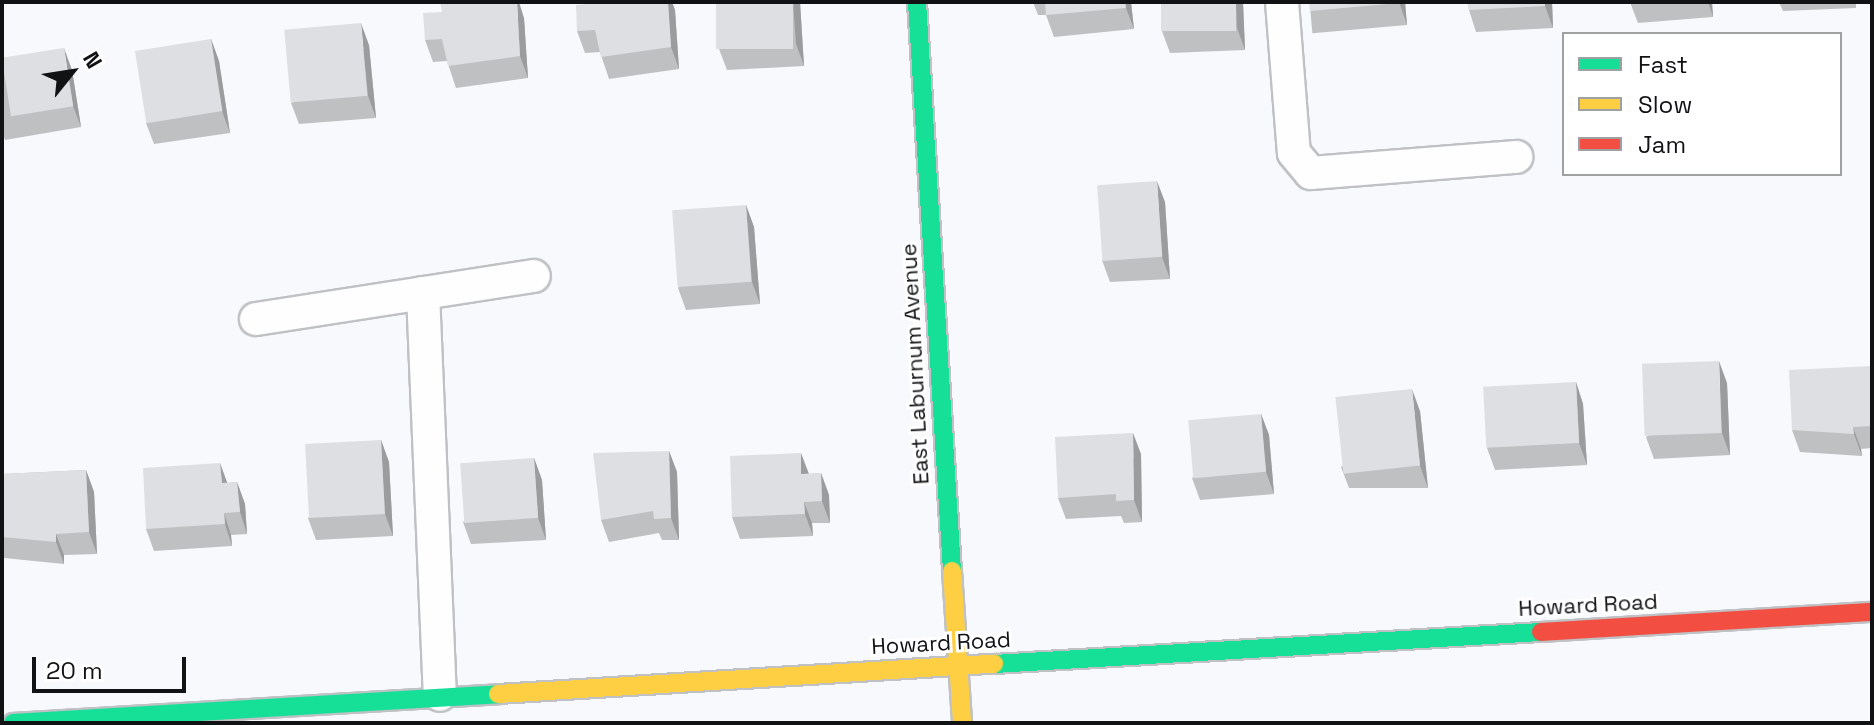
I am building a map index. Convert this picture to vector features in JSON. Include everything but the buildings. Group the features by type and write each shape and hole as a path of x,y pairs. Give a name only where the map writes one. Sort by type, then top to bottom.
{"street":[{"name":"East Laburnum Avenue","path":"917,2 962,723"},
{"name":"Howard Road","path":"13,723 440,695 1872,612"}],"lane":[{"path":"1282,2 1294,153 1311,173 1516,157"},
{"path":"256,319 534,276"},
{"path":"423,293 440,695"}],"traffic: fast":[{"path":"917,2 952,571"},
{"path":"994,664 1541,632"},
{"path":"13,723 498,694"}],"traffic: slow":[{"path":"952,571 962,723"},
{"path":"498,694 994,664"}],"traffic: jam":[{"path":"1541,632 1872,612"}]}
